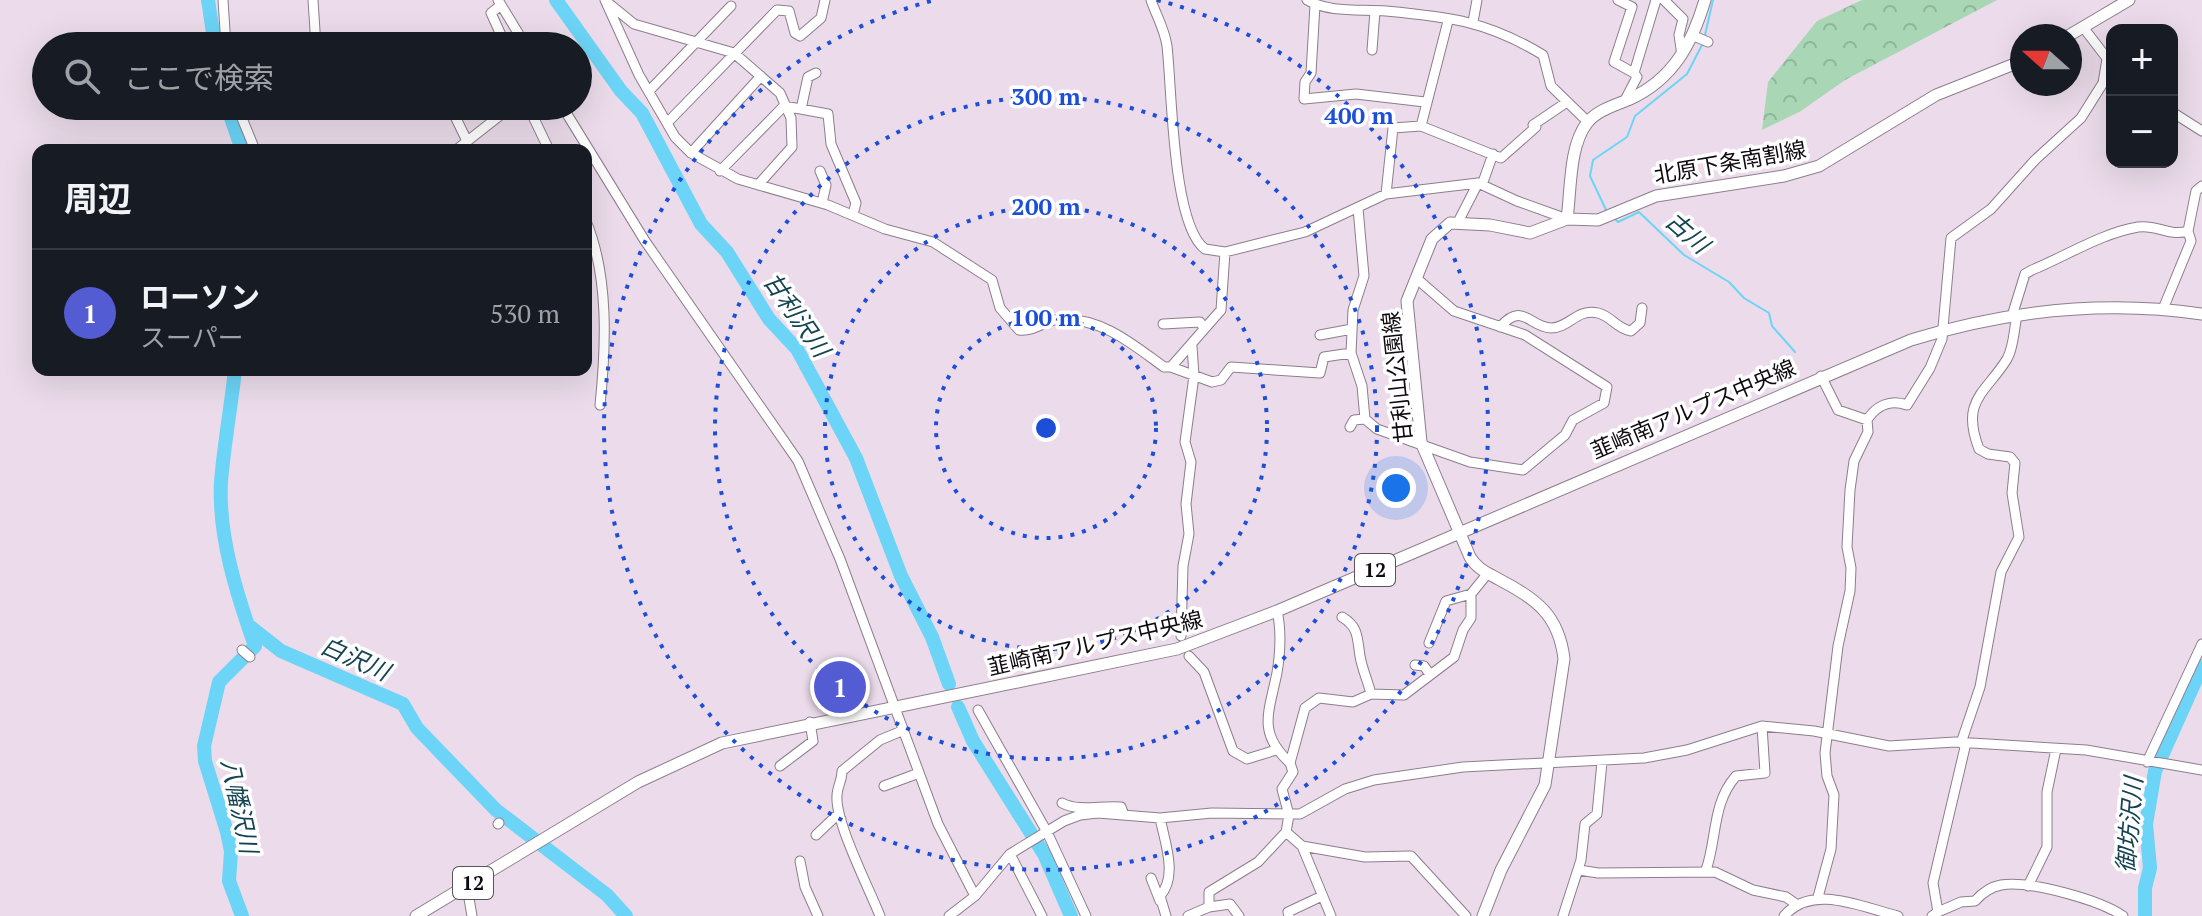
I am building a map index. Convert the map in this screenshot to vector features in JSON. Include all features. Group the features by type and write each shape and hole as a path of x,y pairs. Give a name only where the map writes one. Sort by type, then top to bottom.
{"main road":[{"path":"1458,222 1530,233 1567,219 1577,148 1588,122 1598,113 1657,83 1700,38 1705,0"},
{"path":"2083,27 2129,0"},
{"name":"北原下条南割線","path":"1567,219 1598,220 1613,211 1656,196 1784,176 1819,166 1936,95 2010,66"},
{"name":"甘利山公園線","path":"1458,222 1450,223 1432,239 1407,301 1421,442 1474,565 1538,602 1558,630 1564,659 1545,785 1501,870 1483,916"},
{"name":"韮崎南アルプス中央線","path":"416,916 530,850 638,782 722,743 810,722 1177,649 1277,611 1821,376 1943,330 2014,316 2086,309 2163,309 2202,314"}],"street":[{"path":"223,0 225,32"},
{"path":"313,0 315,32"},
{"path":"605,0 634,24 734,53 780,93 791,118 792,147 758,185"},
{"path":"605,0 649,91 667,123 691,153 720,171 758,185 825,204 885,229 933,242 992,280 1000,308 1019,330 1031,331 1046,322 1062,319 1112,330 1164,367 1221,380 1231,367 1320,373 1324,357 1351,353"},
{"path":"667,123 734,53 783,8 792,16 795,33 800,36 821,18 825,0"},
{"path":"1151,0 1167,44 1176,167 1194,237 1205,249 1225,252 1305,232 1386,194 1480,182 1517,201 1567,219"},
{"path":"1372,50 1384,0"},
{"path":"1473,22 1477,0"},
{"path":"1634,73 1656,0"},
{"path":"1664,0 1683,19 1679,35 1682,55"},
{"path":"1425,102 1356,94 1304,99 1305,82 1311,73 1311,2 1440,16 1448,21 1473,22 1499,30 1543,55 1547,79 1588,122"},
{"path":"500,32 491,13 499,3 517,32"},
{"path":"1616,3 1632,7 1614,62 1637,77 1624,102"},
{"path":"649,91 731,6"},
{"path":"1421,126 1448,21"},
{"path":"617,28 634,24"},
{"path":"2083,27 2106,57"},
{"path":"1818,897 1831,849 1834,795 1825,764 1838,646 1850,591 1847,547 1852,475 1868,432 1867,420 1879,407 1895,402 1907,405 1930,368 1943,330 1949,241 1991,209 2035,160 2081,118 2103,83 2106,72"},
{"path":"801,109 808,77 816,73"},
{"path":"691,153 761,76"},
{"path":"1386,194 1393,128 1421,126 1501,158 1534,126 1567,102"},
{"path":"784,106 828,114 831,144 856,203 853,214"},
{"path":"720,171 784,106"},
{"path":"2178,116 2202,131"},
{"path":"243,120 253,144"},
{"path":"457,120 467,141"},
{"path":"463,144 494,120"},
{"path":"535,120 546,144"},
{"path":"571,120 585,144"},
{"path":"1458,222 1493,154"},
{"path":"592,155 645,241 798,461 952,855 975,896"},
{"path":"820,171 826,185 825,204"},
{"path":"2163,309 2168,290 2186,260 2196,191 2202,186"},
{"path":"1358,208 1364,276 1353,310 1351,353 1362,386 1365,419"},
{"path":"2123,916 2102,906 2028,886 1997,886 1984,891 1975,901 1961,902 1935,914 1933,883 1963,743 1980,687 2001,572 2019,537 2012,493 2015,463 2010,457 1979,449 1973,423 1977,396 2010,351 2014,316 2025,274 2102,238 2138,227 2174,234 2188,231"},
{"path":"592,247 602,291 604,361 600,405"},
{"path":"1171,367 1221,310 1225,252"},
{"path":"1350,427 1354,420 1365,419 1377,429 1421,442 1470,462 1523,470 1565,435 1573,420 1604,403 1607,387 1525,335 1454,311 1416,278"},
{"path":"1500,327 1517,315 1527,315 1545,327 1557,327 1582,312 1590,312 1604,315 1616,326 1631,331 1640,323 1642,308"},
{"path":"1163,324 1200,322 1204,328"},
{"path":"1320,335 1352,329"},
{"path":"1181,636 1183,566 1189,534 1186,504 1191,482 1191,462 1185,442 1194,376 1192,346"},
{"path":"1821,376 1838,410 1867,420"},
{"path":"1429,643 1446,601 1471,594 1488,573"},
{"path":"1290,763 1305,708 1319,698 1353,702 1371,694 1404,695 1454,657 1463,630 1471,618 1471,594"},
{"path":"1209,907 1209,892 1215,885 1258,862 1286,832 1289,815 1282,789 1293,772 1290,763 1276,750 1266,715 1276,680 1280,622 1277,611"},
{"path":"1342,617 1352,623 1360,640 1360,656 1371,694"},
{"path":"2147,762 2201,651"},
{"path":"1189,656 1204,672 1233,751 1247,759 1276,750"},
{"path":"1415,665 1424,666 1429,673"},
{"path":"978,710 1047,832 1086,916"},
{"path":"780,766 813,741 810,722"},
{"path":"1706,870 1720,801 1728,785 1736,776 1765,773 1762,726"},
{"path":"949,916 975,896 1010,854 1080,815 1160,818 1212,813 1289,815 1311,810 1345,789 1374,780 1463,767 1602,762 1687,750 1762,726 1889,746 1963,743 2056,749 2202,770"},
{"path":"880,916 841,819 836,794 842,782 842,771 880,740 904,730"},
{"path":"2028,886 2047,847 2047,792 2056,749"},
{"path":"1563,916 1579,870 1585,824 1597,814 1602,762"},
{"path":"884,786 919,773"},
{"path":"1062,803 1075,808 1099,804 1121,807 1124,815"},
{"path":"816,835 828,821 835,817 841,819"},
{"path":"1160,818 1169,882 1160,902"},
{"path":"1286,832 1302,846 1331,916"},
{"path":"1302,846 1365,857 1411,856 1466,916"},
{"path":"1010,854 1042,916"},
{"path":"800,861 805,887 818,916"},
{"path":"1579,870 1598,873 1706,870 1727,875 1753,890 1786,897 1796,904"},
{"path":"1151,878 1166,916"},
{"path":"467,887 472,916"},
{"path":"1289,916 1288,912 1322,896"},
{"path":"1784,916 1796,904 1818,897 1898,916"},
{"path":"1188,916 1209,907 1230,904 1239,916"}],"green space":[{"path":"1862,0 1997,0 1845,80 1801,111 1762,130 1768,82 1817,21"}],"waterway":[{"name":"白沢川","path":"208,0 213,32"},
{"name":"甘利沢川","path":"556,0 579,32"},
{"name":"古川","path":"1705,35 1713,0"},
{"name":"古川","path":"1607,212 1590,176 1593,160 1627,137 1635,116 1687,74 1702,45"},
{"name":"甘利沢川","path":"592,50 621,91 642,113 701,224 727,252 769,319 797,349 856,458 901,576 932,637 949,684"},
{"name":"白沢川","path":"232,120 240,144"},
{"name":"古川","path":"1615,219 1618,222 1639,212 1684,255 1729,282 1744,298 1769,313 1772,326 1795,352"},
{"name":"八幡沢川","path":"234,376 222,468 221,502 230,565 255,646 219,682 204,746 205,761 231,851 229,881 242,916"},
{"name":"白沢川","path":"248,625 281,651 403,704 417,728 496,810 607,895 626,916"},
{"name":"御坊沢川","path":"2145,916 2145,888 2150,868 2146,824 2155,771 2202,666"},
{"name":"甘利沢川","path":"958,707 973,741 1044,854 1071,916"}],"place":[{"name":"ローソン","path":"840,687"}]}
